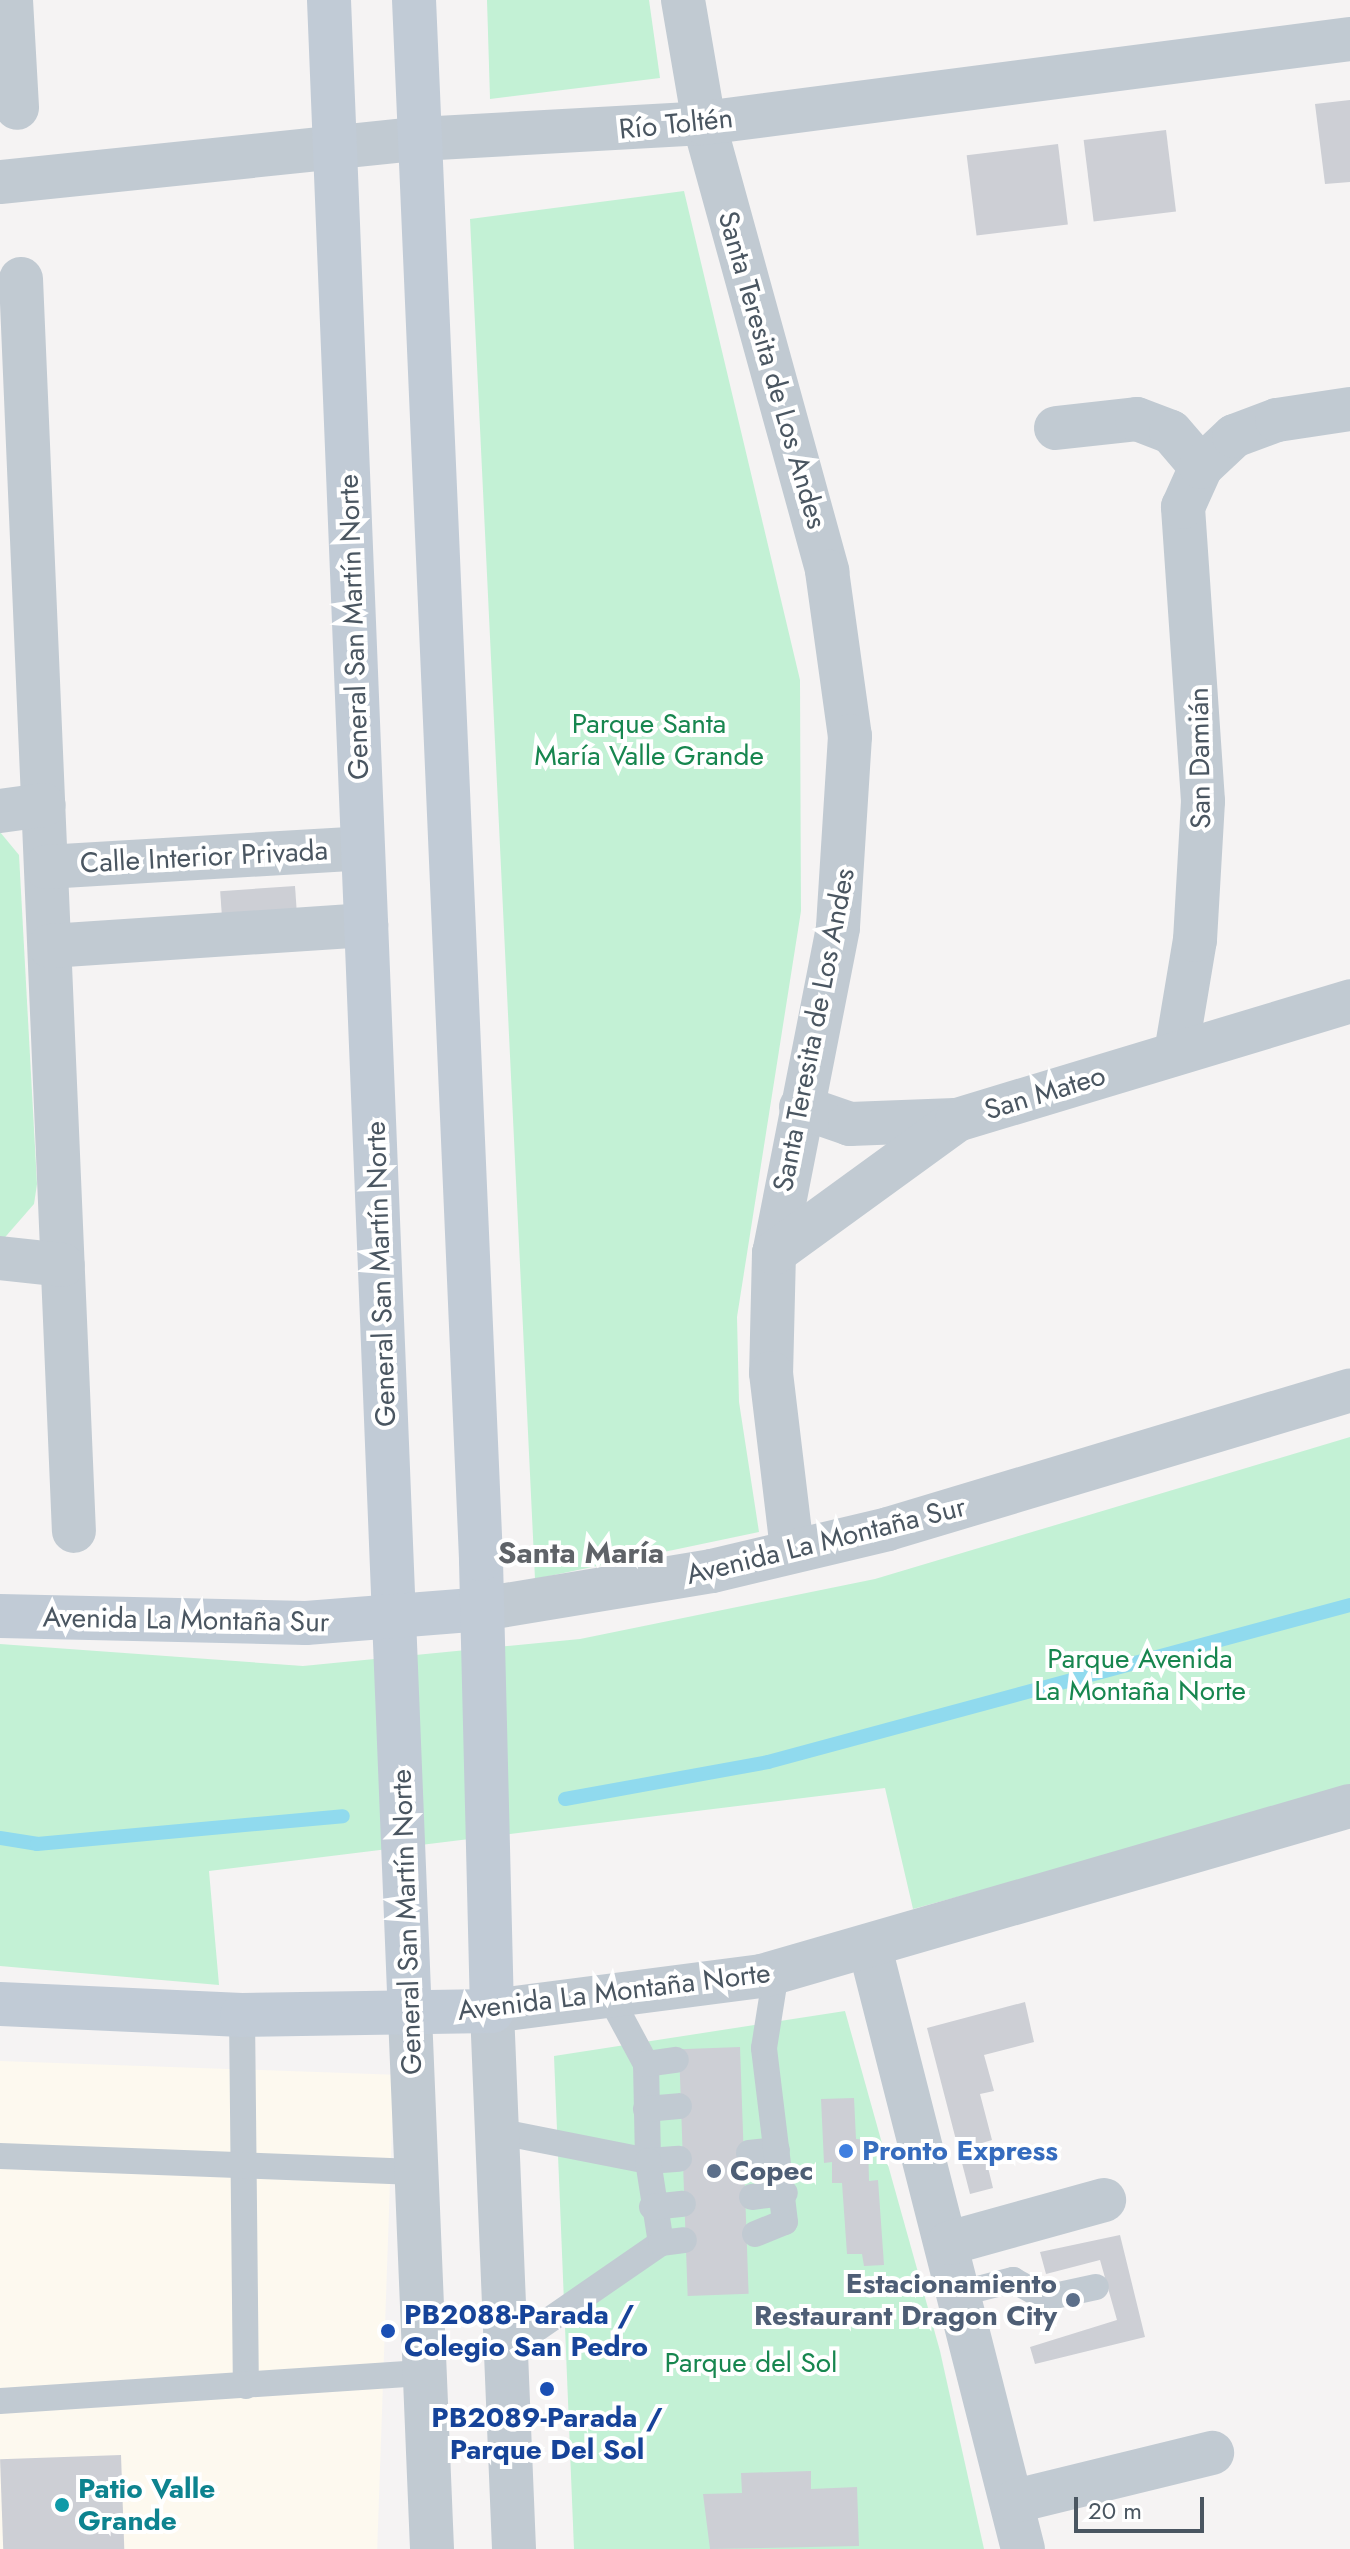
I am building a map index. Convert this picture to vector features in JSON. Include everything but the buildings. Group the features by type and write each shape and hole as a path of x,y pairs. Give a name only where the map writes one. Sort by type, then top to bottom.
{"main road":[{"name":"General San Martín Norte","path":"329,0 410,2015"},
{"path":"414,0 482,1609 492,2011"},
{"name":"Avenida La Montaña Sur","path":"0,1616 141,1624 396,1618 482,1609"},
{"name":"Avenida La Montaña Norte","path":"0,2004 242,2015 410,2015 492,2011"}],"street":[{"path":"11,0 17,108"},
{"name":"Santa Teresita de Los Andes","path":"683,0 704,123 827,571 845,676 847,859 774,1253 771,1373 792,1550"},
{"name":"Río Toltén","path":"0,182 419,139 704,123 1350,39"},
{"path":"21,279 16,510 44,805 74,1531"},
{"path":"1056,428 1137,419 1171,432 1201,467 1255,426 1350,409"},
{"name":"San Damián","path":"1176,1053 1195,940 1203,801 1196,641 1181,529 1201,467"},
{"path":"0,811 44,805"},
{"name":"Calle Interior Privada","path":"46,867 362,848"},
{"path":"50,946 366,925"},
{"name":"San Mateo","path":"774,1253 957,1120 1350,1001"},
{"path":"801,1107 850,1124 957,1120"},
{"path":"0,1258 63,1265"},
{"name":"Avenida La Montaña Sur","path":"482,1609 792,1550 987,1502 1350,1390"},
{"name":"Avenida La Montaña Norte","path":"492,2011 776,1972 870,1948 1350,1806"},
{"path":"870,1948 1016,2501 1023,2549"},
{"path":"492,2011 514,2549"},
{"name":"General San Martín Norte","path":"410,2015 432,2549"},
{"path":"949,2243 1104,2200"},
{"path":"1016,2501 1212,2453"}],"lane":[{"path":"755,2234 780,2230 785,2193 777,2150 756,2098 754,2050 776,1972"},
{"path":"506,2350 672,2241 652,2207 646,2064 610,1997"},
{"path":"242,2015 246,2386"},
{"path":"646,2064 676,2060"},
{"path":"646,2109 679,2106"},
{"path":"496,2131 648,2161 679,2159"},
{"path":"749,2153 777,2150"},
{"path":"0,2156 416,2172"},
{"path":"752,2197 785,2193"},
{"path":"652,2207 683,2204"},
{"path":"962,2293 1013,2280 1045,2298 1096,2287"},
{"path":"0,2401 425,2373"}],"shaded area":[{"path":"0,2061 394,2075 377,2549 0,2549"}],"green space":[{"path":"487,0 649,0 660,78 490,99"},
{"name":"Parque Santa María Valle Grande","path":"684,191 800,680 801,911 737,1317 739,1402 759,1532 535,1579 470,219"},
{"path":"0,832 19,855 37,1184 34,1204 0,1243"},
{"name":"Parque Avenida La Montaña Norte","path":"1350,1437 1350,1789 913,1909 885,1788 209,1871 219,1985 0,1966 0,1644 303,1666 580,1639 875,1579"},
{"name":"Parque del Sol","path":"845,2011 940,2351 984,2549 574,2549 554,2056"}],"waterway":[{"path":"565,1799 768,1762 1350,1605"},
{"path":"0,1838 37,1844 343,1816"}],"place":[{"name":"Pronto Express","path":"846,2151"},
{"name":"Copec","path":"714,2171"},
{"name":"Estacionamiento Restaurant Dragon City","path":"1073,2300"},
{"name":"PB2088-Parada / Colegio San Pedro","path":"388,2331"},
{"name":"PB2089-Parada / Parque Del Sol","path":"547,2389"},
{"name":"Patio Valle Grande","path":"62,2505"}],"district":[{"name":"Santa María","path":"581,1553"}]}
